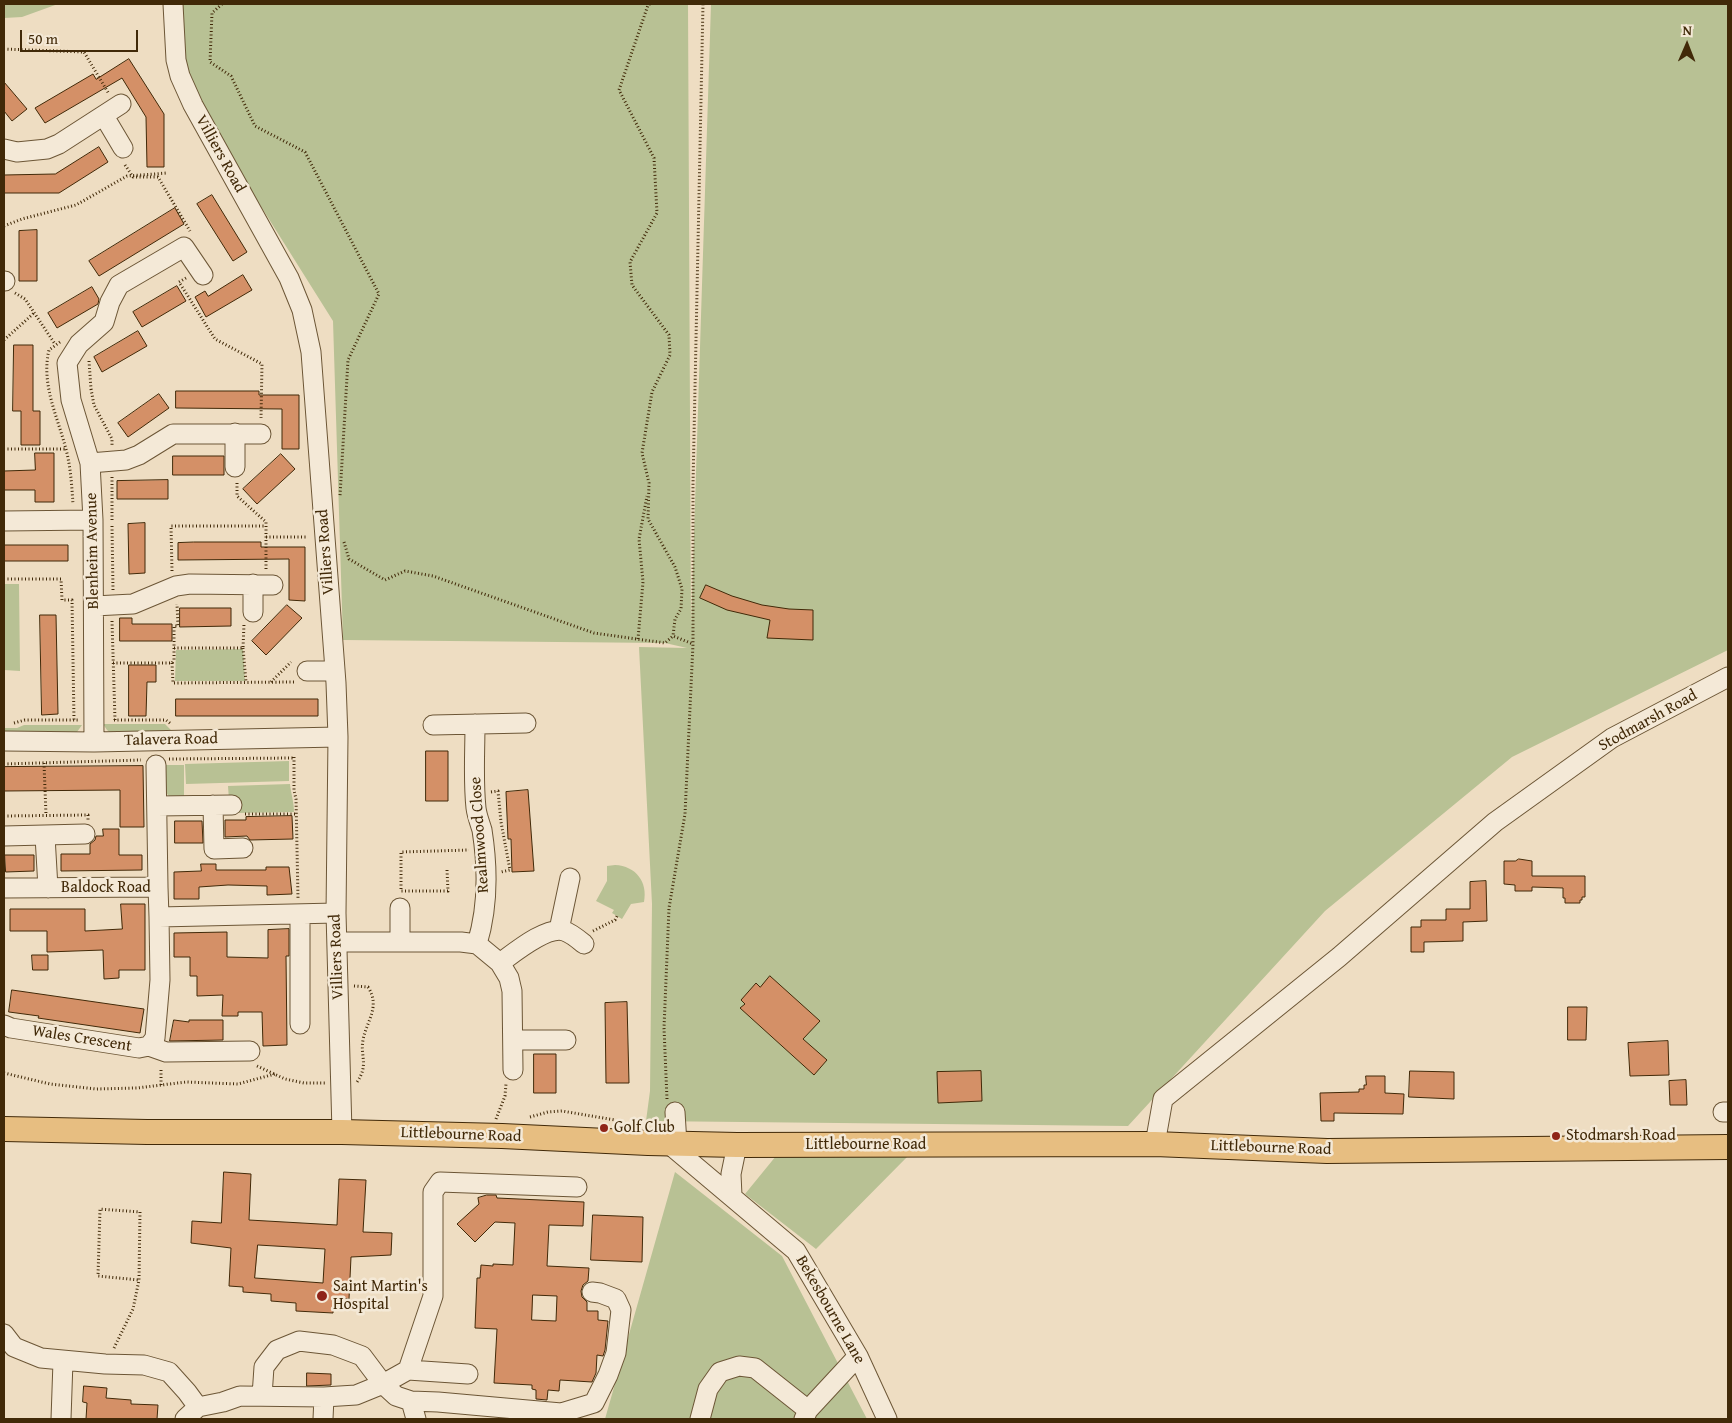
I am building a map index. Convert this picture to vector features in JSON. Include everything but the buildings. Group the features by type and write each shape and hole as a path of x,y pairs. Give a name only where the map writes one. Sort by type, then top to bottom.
{"main road":[{"name":"Littlebourne Road","path":"4,1129 147,1132 342,1132 737,1145 1154,1144 1327,1151 1728,1147"}],"street":[{"name":"Villiers Road","path":"173,4 176,60 180,76 193,106 289,278 302,310 311,352 335,671 338,736 336,913 342,1132"},
{"path":"4,149 16,152 47,149 114,109 123,148"},
{"path":"79,344 104,322 110,302 119,285 184,247 201,273"},
{"name":"Blenheim Avenue","path":"79,344 67,363 71,400 90,463 94,520 94,742"},
{"path":"235,433 235,467"},
{"path":"90,463 126,460 139,455 173,434 261,434"},
{"path":"4,521 94,520"},
{"path":"94,606 133,604 174,587 190,584 264,585 253,612"},
{"path":"307,671 335,671"},
{"name":"Stodmarsh Road","path":"1154,1144 1163,1099 1338,957 1495,822 1612,738 1728,677"},
{"path":"433,725 526,723"},
{"name":"Realmwood Close","path":"475,724 476,809 484,850 484,912 477,944"},
{"name":"Talavera Road","path":"4,741 94,742 338,736"},
{"path":"156,766 158,887"},
{"path":"157,806 225,805 214,850 243,848"},
{"path":"4,836 85,834"},
{"path":"45,836 48,888"},
{"path":"559,930 570,878"},
{"name":"Baldock Road","path":"4,888 158,887 159,917 299,907 336,913"},
{"path":"299,907 300,1024"},
{"path":"400,908 400,942"},
{"name":"Wales Crescent","path":"4,1025 11,1028 139,1048 149,1046 156,1038 160,980 159,917"},
{"path":"500,963 537,937 559,930 572,934 583,943"},
{"path":"337,942 461,942 477,944 500,963 509,978 512,990 513,1070"},
{"path":"513,1040 566,1040"},
{"path":"149,1046 166,1052 250,1051"},
{"path":"671,1109 673,1144"},
{"name":"Bekesbourne Lane","path":"673,1144 796,1251 858,1356 887,1419"},
{"path":"732,1196 731,1174 737,1145"},
{"path":"408,1370 433,1296 433,1192 440,1182 577,1187"},
{"path":"262,1396 264,1367 277,1350 299,1341 333,1345 362,1356 383,1384 414,1410 438,1402 561,1413 594,1403 608,1375 616,1353 621,1310 616,1299 592,1292"},
{"path":"4,1334 14,1347 41,1358 106,1364 144,1365 169,1372 187,1392 191,1413 240,1396 324,1397 356,1395 383,1384 408,1370 468,1374"},
{"path":"700,1419 708,1390 720,1372 739,1366 755,1368 806,1415 858,1356"},
{"path":"61,1419 63,1361"},
{"path":"324,1397 324,1419"}],"path":[{"path":"222,4 212,12 210,62 231,76 255,126 305,152 379,294 348,360 340,497"},
{"path":"341,534 349,559 385,580 405,571 432,576 594,633 664,643 673,636 675,619 681,609 682,589 675,567 648,519 649,483 642,452 652,392 670,355 669,335 632,285 630,262 657,213 654,158 620,90 648,5 650,4"},
{"path":"671,1109 664,1028 669,908 685,814 693,644 693,474 703,4"},
{"path":"4,49 84,52 114,109"},
{"path":"123,148 118,154 133,178 158,177 195,240 184,247"},
{"path":"4,226 22,219 76,205 131,174 167,173"},
{"path":"201,273 179,282 215,340 262,364 261,434"},
{"path":"4,281 8,291 18,294 24,299 55,344"},
{"path":"4,340 34,313"},
{"path":"74,520 68,459 49,392 46,360 49,350 55,344 69,339 79,344"},
{"path":"4,448 65,448"},
{"path":"235,467 237,470 237,496 266,522 264,585"},
{"path":"638,639 643,582 639,539 649,483"},
{"path":"266,526 171,526 178,626 174,626 173,683 300,682 307,671"},
{"path":"266,537 311,537"},
{"path":"4,579 62,578 62,600 72,600 74,720"},
{"path":"246,682 243,648 244,623 253,612"},
{"path":"673,636 693,644"},
{"path":"174,648 243,648"},
{"path":"113,663 172,663"},
{"path":"294,737 299,907"},
{"path":"44,764 47,827 45,836"},
{"path":"225,805 230,814 297,814"},
{"path":"447,870 448,891 401,891 401,852 484,850"},
{"path":"583,943 596,929 615,920 617,916"},
{"path":"338,986 368,987 373,1003 372,1016 363,1039 364,1061 361,1076 354,1087"},
{"path":"161,1065 161,1084"},
{"path":"503,1122 495,1122 497,1112 505,1096 506,1076 513,1070"},
{"path":"4,1074 50,1084 96,1089 137,1088 161,1084 197,1082 238,1084 275,1074"},
{"path":"527,1119 548,1112 562,1111 624,1122"},
{"path":"106,1364 133,1309 139,1280 140,1212 100,1209 98,1276 139,1280"}],"green space":[{"path":"4,4 58,4 22,17 4,18"},
{"path":"176,4 688,4 691,628 711,4 1728,4 1728,650 1512,757 1325,911 1128,1126 646,1121 650,1091 652,904 639,647 687,648 665,643 343,640 333,321 223,146 183,65"},
{"path":"4,584 19,584 20,671 4,670"},
{"path":"243,649 245,681 175,681 176,650"},
{"path":"103,724 165,724 174,733 113,735"},
{"path":"24,725 82,725 70,737 5,736 5,728 17,728"},
{"path":"289,761 289,781 186,784 185,764"},
{"path":"165,765 184,765 184,802 170,797 166,793"},
{"path":"290,784 294,812 235,813 229,800 228,786"},
{"path":"615,865 629,868 639,876 645,895 644,902 631,904 622,919 612,913 614,910 596,901 607,881 607,866"},
{"path":"909,1155 816,1249 745,1194 776,1156"},
{"path":"675,1172 782,1256 867,1419 605,1419"}],"place":[{"name":"Golf Club","path":"604,1128"},
{"name":"Stodmarsh Road","path":"1556,1136"},
{"name":"Saint Martin's Hospital","path":"322,1296"}]}
